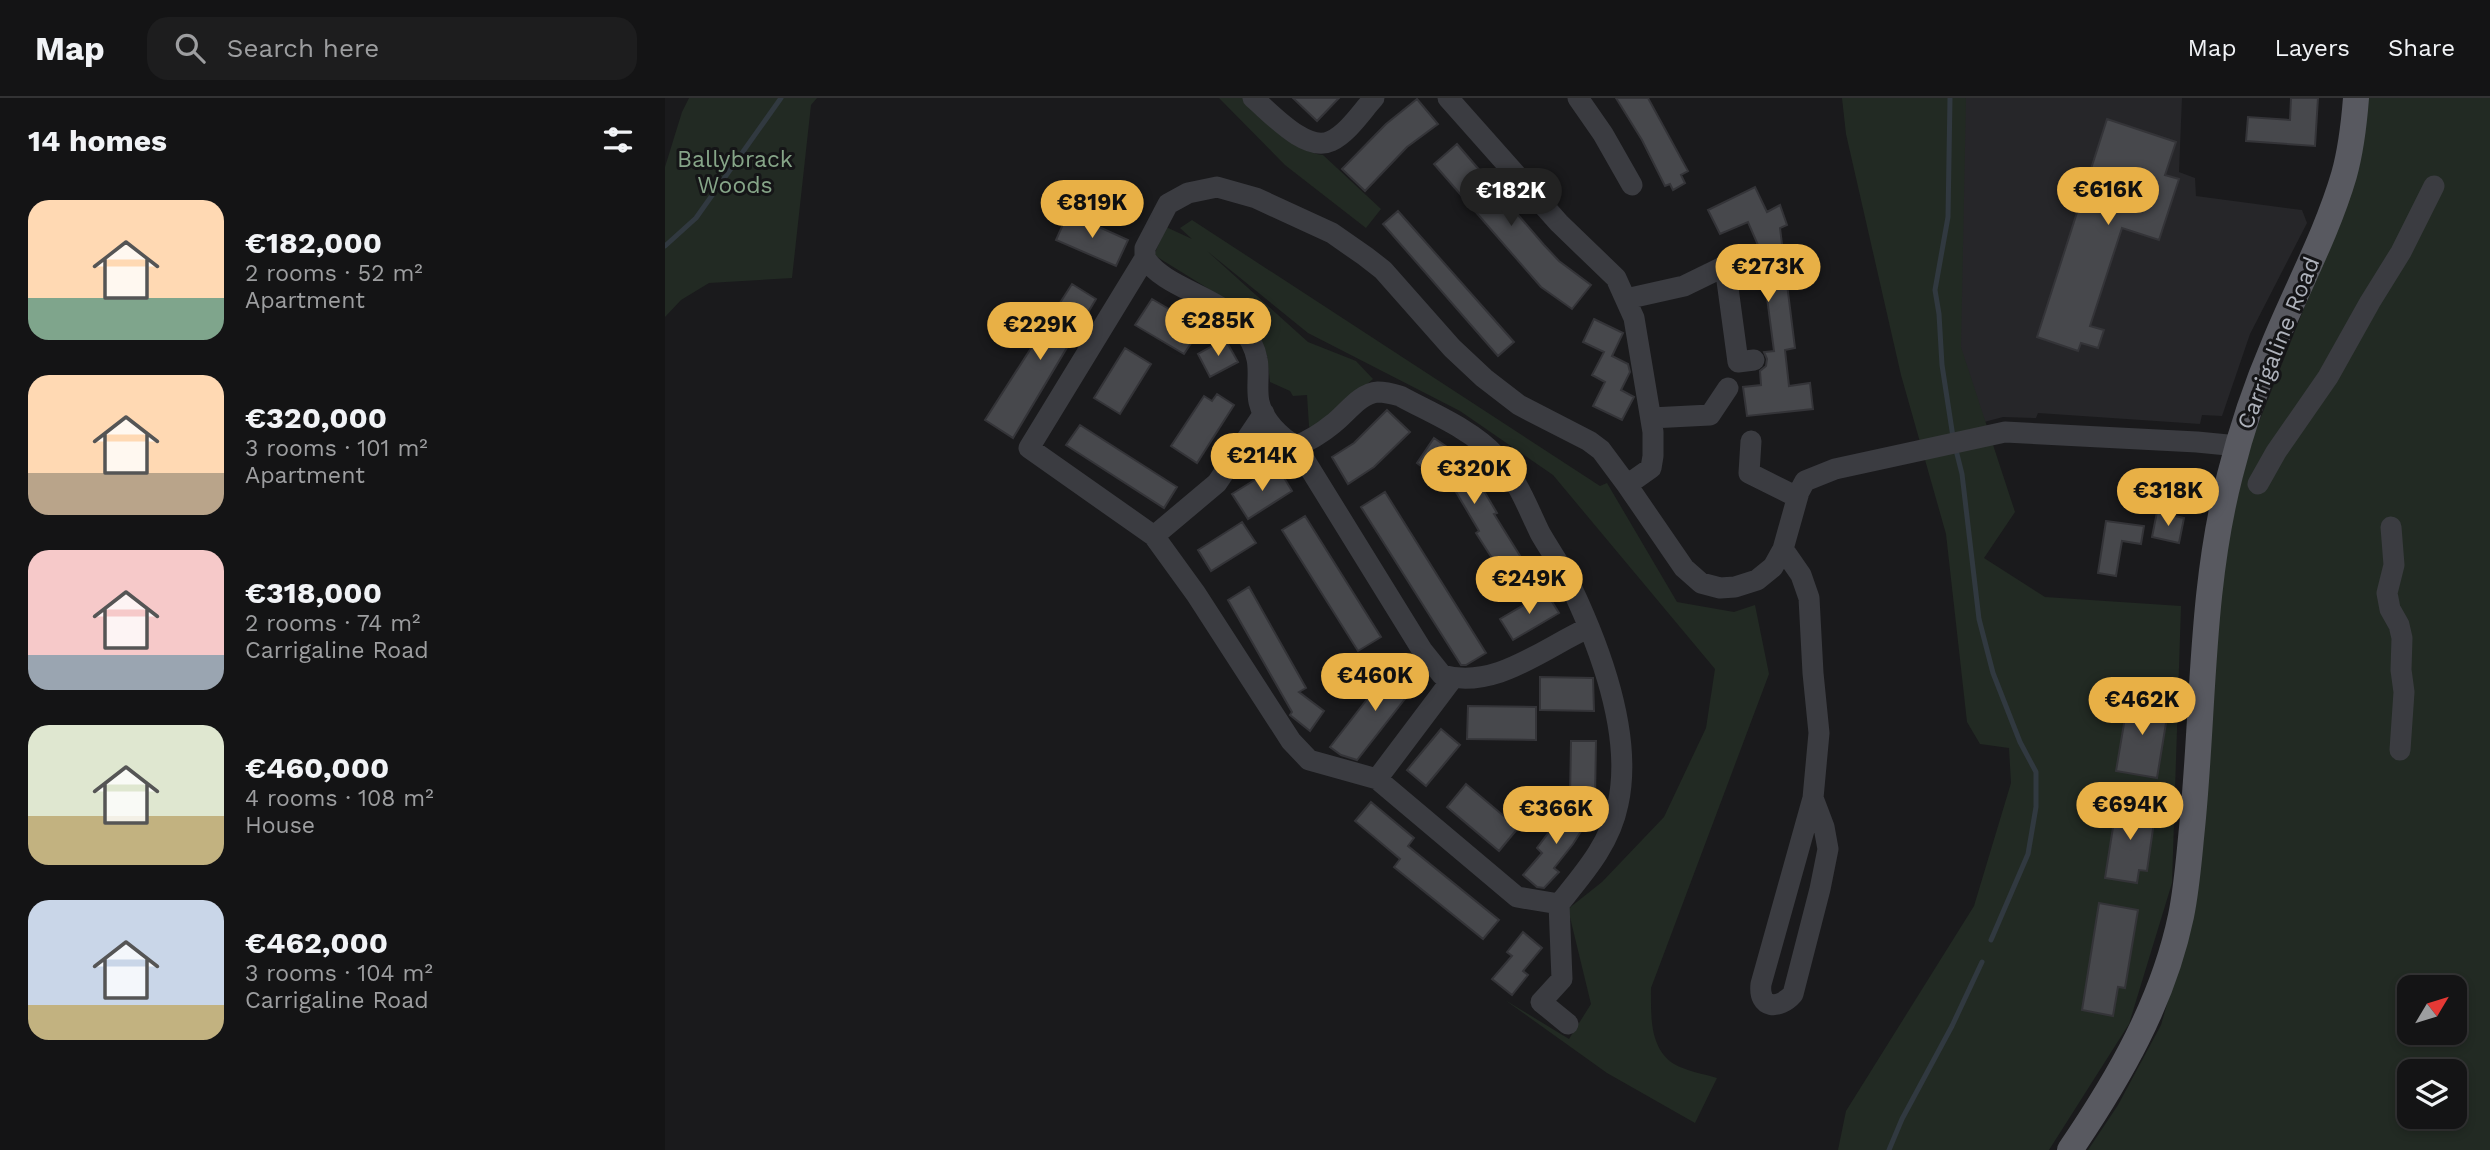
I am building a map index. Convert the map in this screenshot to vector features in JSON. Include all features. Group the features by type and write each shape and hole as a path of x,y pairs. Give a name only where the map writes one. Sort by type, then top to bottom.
{"main road":[{"name":"Carrigaline Road","path":"2070,1150 2111,1087 2147,1020 2171,955 2186,887 2217,526 2238,446 2273,345 2338,194 2350,150 2356,98"}],"street":[{"path":"1253,98 1299,137 1319,143 1330,142 1340,135 1374,98"},
{"path":"1448,98 1559,223 1616,278 1626,299 1634,318 1651,418 1653,456 1651,468 1627,485"},
{"path":"1578,98 1603,134 1632,185"},
{"path":"2258,484 2276,452 2328,377 2401,252 2434,186"},
{"path":"1559,904 1517,897 1377,779 1309,760 1291,741 1196,594 1154,536 1029,448 1145,258 1145,248 1168,204 1188,193 1217,187 1256,198 1332,233 1383,271 1452,348 1484,378 1519,405 1601,450 1684,568 1701,583 1720,588 1735,587 1757,579 1773,567 1783,549 1797,497 1805,481 1835,469 2005,432 2238,446"},
{"path":"1145,258 1159,272 1227,312 1240,324 1257,356 1259,402 1264,413 1284,439 1296,446 1435,669 1442,676 1483,677 1497,674 1588,628"},
{"path":"1626,299 1685,286 1725,267 1738,362"},
{"path":"1651,418 1710,415 1728,388"},
{"path":"1296,446 1332,425 1361,399 1378,392 1400,396 1477,439 1509,472 1525,496 1540,532 1565,574 1608,683 1621,736 1623,768 1618,805 1604,842 1595,860 1559,904 1562,979 1541,1002 1568,1024"},
{"path":"1154,536 1217,483 1264,413"},
{"path":"1751,441 1749,473 1797,497"},
{"path":"2391,527 2393,565 2387,593 2390,609 2403,638 2401,670 2405,692 2400,750"},
{"path":"1783,549 1801,575 1809,597 1819,733 1813,798 1761,984 1760,995 1771,1005 1782,1004 1793,994 1820,889 1828,838 1813,798"},
{"path":"1377,779 1453,678"}],"shaded area":[{"path":"1925,98 2182,98 2179,172 2195,178 2196,196 2302,210 2307,223 2250,334 2222,416 2202,415 2200,424 2038,413 2036,418 2003,417 1935,435"}],"green space":[{"name":"Ballybrack Woods","path":"689,98 817,98 811,105 792,278 709,283 681,300 665,317 665,167"},
{"path":"1219,98 1245,98 1290,141 1312,153 1323,155 1381,209 1366,228 1285,165"},
{"path":"1842,98 1966,98 1961,347 2015,512 1984,558 2045,597 2181,606 2172,883 2129,1024 2049,1150 1838,1150 1846,1111 1974,906 2011,783 2009,748 1980,744 1967,722 1946,534 1901,375 1846,134"},
{"path":"2367,98 2490,98 2490,1150 2088,1150 2118,1105 2161,1025 2194,910 2213,655 2230,526 2253,437 2335,230"},
{"path":"1192,220 1600,486 1607,483 1677,602 1734,612 1755,605 1769,674 1651,988 1653,1030 1660,1049 1674,1064 1717,1078 1695,1123 1607,1073 1505,1000 1569,1039 1591,1004 1568,909 1602,882 1664,817 1706,728 1715,669 1553,475 1460,411 1308,333 1207,251 1308,342 1356,361 1373,379 1330,417 1311,429 1307,395 1293,396 1290,391 1270,382 1267,355 1238,307 1154,255 1166,227 1192,239 1180,228"}],"building":[{"path":"1293,98 1339,98 1317,121"},
{"path":"1616,98 1648,98 1688,171 1681,175 1685,183 1673,190 1670,184 1665,186 1642,140"},
{"path":"2291,98 2318,98 2315,146 2246,141 2248,117 2290,120"},
{"path":"1417,99 1438,124 1407,147 1365,191 1342,169 1386,124"},
{"path":"2107,119 2176,142 2165,175 2179,179 2159,240 2122,228 2090,326 2104,330 2098,348 2081,343 2078,351 2037,337"},
{"path":"1457,144 1559,261 1591,285 1572,309 1541,287 1434,164"},
{"path":"1755,187 1767,212 1780,205 1787,225 1780,228 1795,348 1785,350 1789,386 1810,383 1813,409 1747,416 1743,387 1761,385 1760,371 1766,366 1767,359 1764,352 1774,351 1761,252 1748,222 1720,234 1708,210"},
{"path":"1398,211 1514,342 1498,356 1383,224"},
{"path":"1068,213 1128,240 1116,266 1056,240"},
{"path":"1072,284 1096,299 1013,438 985,420"},
{"path":"1152,299 1201,328 1184,354 1135,325"},
{"path":"1594,319 1623,333 1612,356 1628,364 1630,372 1621,390 1634,397 1622,420 1593,406 1605,382 1592,375 1604,352 1583,342"},
{"path":"1225,339 1238,362 1210,377 1198,354"},
{"path":"1125,348 1151,364 1120,414 1094,398"},
{"path":"1217,394 1234,405 1197,463 1171,446 1204,396 1212,401"},
{"path":"1387,410 1410,432 1374,467 1348,484 1332,457 1354,443"},
{"path":"1080,425 1177,487 1164,508 1066,445"},
{"path":"1434,438 1459,455 1456,461 1479,479 1497,513 1494,514 1527,567 1506,580 1476,533 1479,531 1456,492 1417,463"},
{"path":"1277,466 1292,491 1248,519 1232,494"},
{"path":"1385,492 1486,653 1466,665 1461,665 1361,507"},
{"path":"2157,512 2184,518 2179,543 2152,537"},
{"path":"1305,516 1381,637 1358,651 1282,530"},
{"path":"2106,521 2144,526 2141,544 2122,541 2116,576 2098,573"},
{"path":"1242,522 1256,543 1211,571 1198,550"},
{"path":"1249,587 1306,688 1299,692 1324,711 1310,731 1290,715 1292,712 1228,600"},
{"path":"1546,592 1559,613 1513,640 1500,619"},
{"path":"1396,662 1419,681 1357,760 1341,755 1330,747"},
{"path":"1540,677 1593,678 1594,711 1540,710"},
{"path":"2129,694 2165,700 2162,716 2167,717 2157,778 2116,771"},
{"path":"1468,706 1536,707 1536,740 1467,739"},
{"path":"1441,729 1460,745 1426,786 1407,770"},
{"path":"1571,741 1596,741 1595,798 1570,798"},
{"path":"1466,784 1518,828 1499,851 1447,807"},
{"path":"1371,802 1414,838 1408,846 1499,920 1483,939 1394,867 1400,859 1355,821"},
{"path":"2117,802 2156,808 2147,871 2139,870 2137,883 2105,878"},
{"path":"1570,804 1590,817 1554,868 1559,872 1544,888 1537,887 1523,875 1542,853 1537,848"},
{"path":"2099,903 2138,910 2125,988 2118,987 2113,1016 2082,1010"},
{"path":"1523,932 1542,948 1523,971 1528,975 1512,995 1492,979 1512,956 1507,952"}],"waterway":[{"path":"665,246 696,218 781,98"},
{"path":"1950,98 1948,217 1935,290 1942,365 1953,437"},
{"path":"1955,446 1962,474 1979,619 1993,673 2020,742 2036,772 2036,807 2028,854 1991,940"},
{"path":"1889,1150 1982,962"}]}
